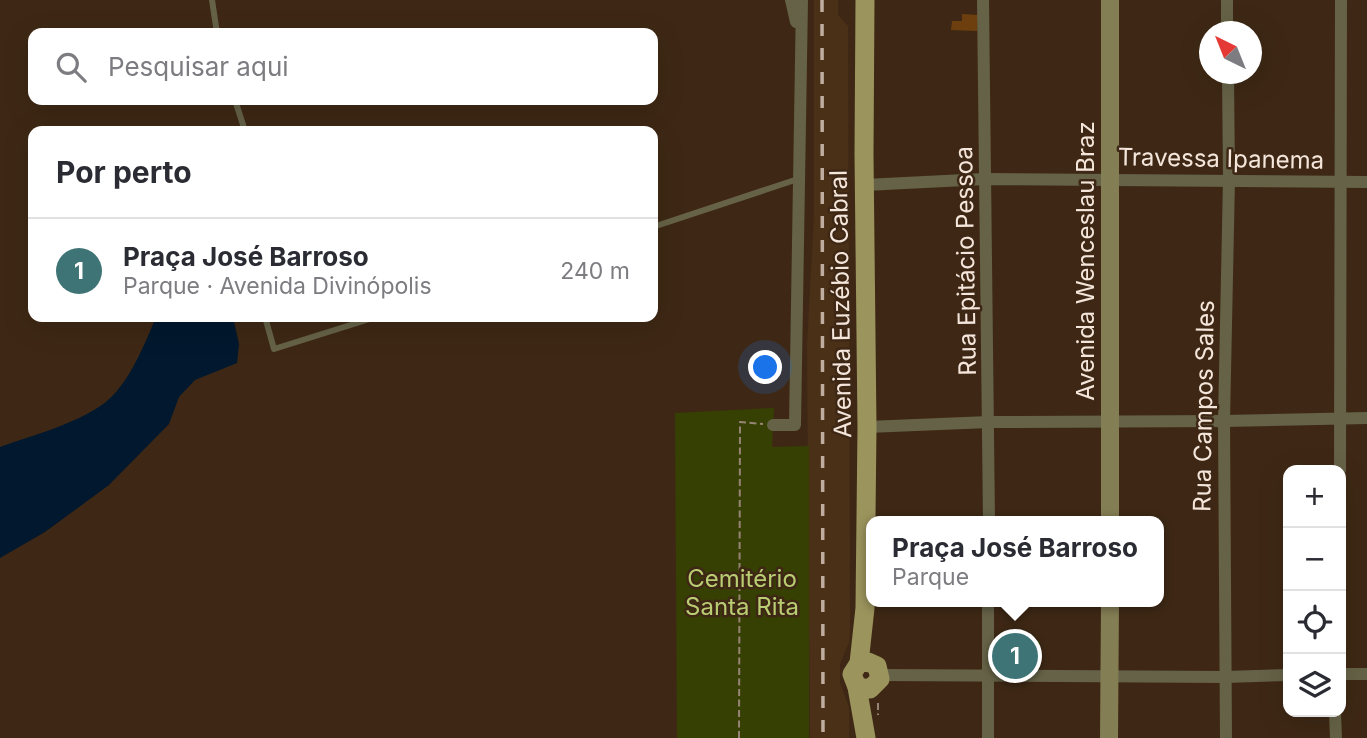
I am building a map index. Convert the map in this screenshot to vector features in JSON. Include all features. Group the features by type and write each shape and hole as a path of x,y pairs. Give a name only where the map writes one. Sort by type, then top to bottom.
{"main road":[{"name":"Avenida Euzébio Cabral","path":"865,0 867,427 864,608 869,675 867,738"}],"street":[{"path":"791,0 800,46"},
{"path":"773,425 795,425 802,0"},
{"path":"857,0 857,112 864,154"},
{"name":"Rua Epitácio Pessoa","path":"984,0 989,516"},
{"name":"Avenida Wenceslau Braz","path":"1110,0 1110,516"},
{"path":"1227,0 1227,21"},
{"path":"1340,465 1341,0"},
{"name":"Rua Campos Sales","path":"1226,738 1224,421 1228,84"},
{"name":"Travessa Ipanema","path":"865,185 985,179 1367,182"},
{"path":"867,427 989,422 1367,418"},
{"path":"988,607 988,738"},
{"path":"1109,738 1110,607"},
{"path":"1346,674 1367,674"},
{"path":"869,675 1283,675"},
{"path":"1335,717 1336,738"}],"lane":[{"path":"212,0 216,28"},
{"path":"237,105 243,126"},
{"path":"658,225 798,178"},
{"path":"266,322 274,349 360,322"}],"path":[{"path":"739,738 740,422 773,425"}],"shaded area":[{"path":"814,0 838,0 838,15 848,26 850,631 849,642 840,664 840,683 849,707 849,738 810,738 807,346 814,217"}],"green space":[{"name":"Cemitério Santa Rita","path":"774,408 772,447 809,446 809,738 677,738 675,413"},
{"path":"991,641 1040,641 1039,672 991,672"}],"water":[{"path":"154,322 234,322 239,344 237,363 195,380 179,397 169,424 109,485 45,532 0,558 0,447 62,426 93,411 116,392 139,356"}],"building":[{"path":"962,14 978,15 977,31 951,30 952,21 962,21"}],"railway":[{"path":"822,0 823,738"}],"place":[{"name":"Praça José Barroso","path":"1015,656"}]}
